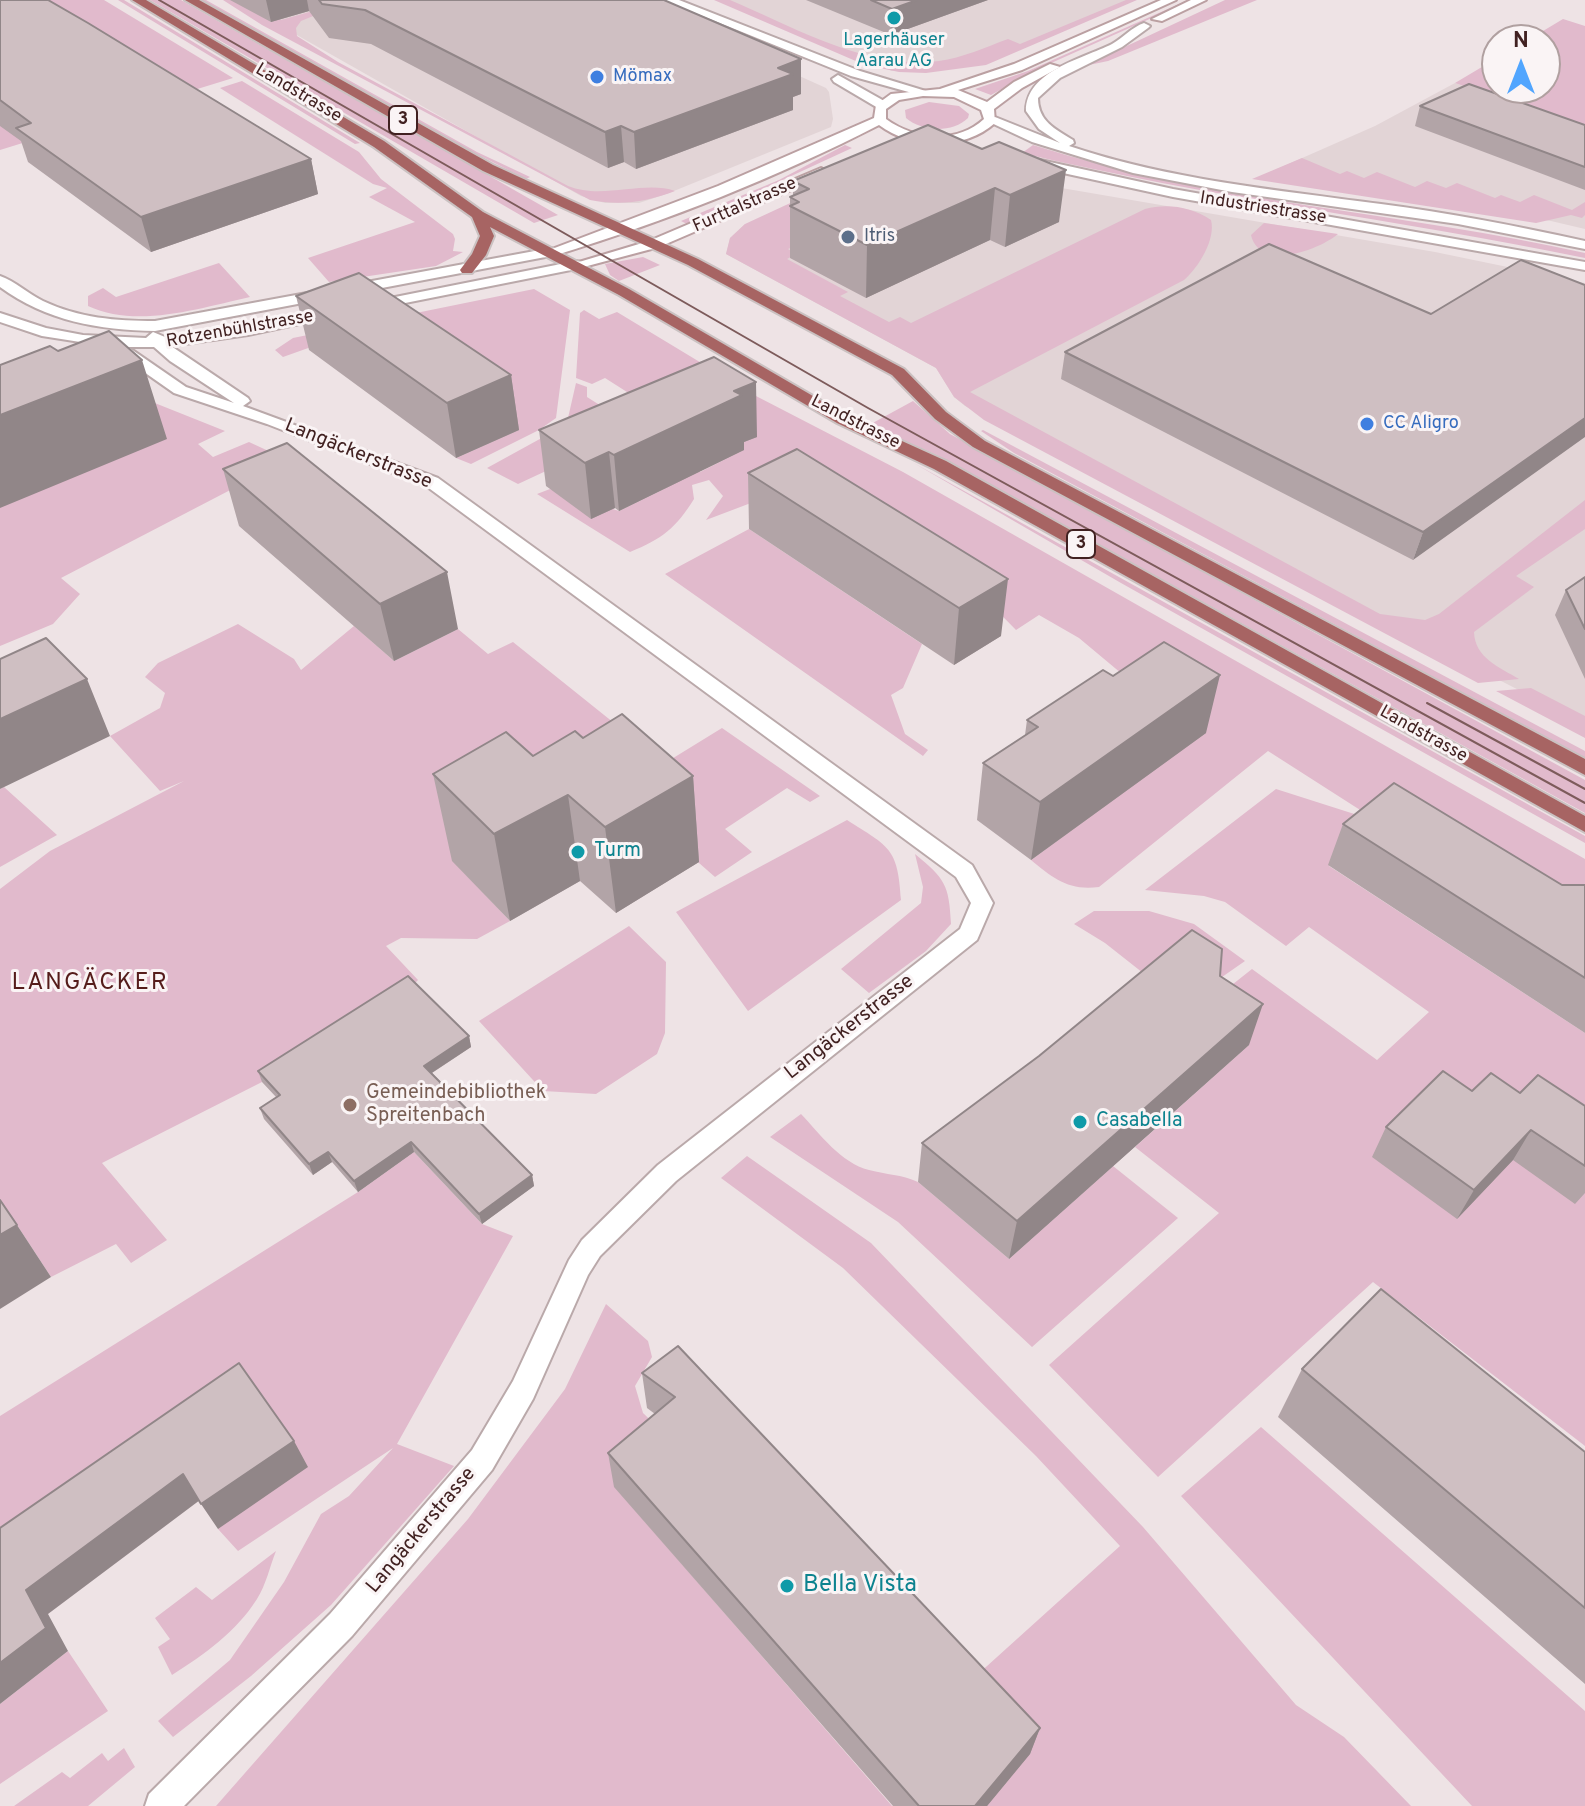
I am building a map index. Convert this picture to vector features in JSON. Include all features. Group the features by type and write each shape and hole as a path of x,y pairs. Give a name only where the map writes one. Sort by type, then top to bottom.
{"main road":[{"name":"Landstrasse","path":"138,0 379,144 478,215 576,265 843,420 940,465 1585,825"},
{"name":"Landstrasse","path":"191,0 488,168 693,262 898,372 955,428 979,444 1585,768"},
{"path":"467,270 479,255 487,236 478,215"}],"street":[{"path":"669,0 700,13 717,16 839,68 896,87 923,92"},
{"path":"974,147 944,139 911,136 886,127 878,114 882,105 895,97 939,92 1018,67 1170,0"},
{"path":"944,139 975,133 989,114 1039,73 1200,0"},
{"path":"700,13 705,19 849,84 882,105"},
{"name":"Industriestrasse","path":"1144,26 1118,45 1050,78 1033,94 1029,108 1038,124 1071,144 1160,173"},
{"name":"Industriestrasse","path":"939,92 969,97 989,114 1032,140 1099,161 1585,245"},
{"name":"Furttalstrasse","path":"551,252 621,229 822,149 880,120"},
{"path":"886,145 911,136"},
{"name":"Industriestrasse","path":"1017,158 1240,207 1445,237 1585,266"},
{"name":"Furttalstrasse","path":"576,265 654,244 838,165"},
{"name":"Rotzenbühlstrasse","path":"0,280 33,303 64,316 104,324 168,325 551,252"},
{"name":"Rotzenbühlstrasse","path":"0,317 29,330 64,339 114,345 160,344 576,265"},
{"path":"114,345 142,326"},
{"name":"Langäckerstrasse","path":"142,326 206,380 273,421"},
{"name":"Langäckerstrasse","path":"114,345 180,390 273,421 432,482 964,871 982,903 969,934 679,1163 591,1248 578,1268 523,1390 482,1460 341,1625 161,1806"}],"shaded area":[{"path":"0,0 104,0 233,78 0,150"},
{"path":"118,0 124,0 360,143 355,144"},
{"path":"150,0 181,0 558,215 534,223"},
{"path":"199,0 206,0 477,152 530,177 526,179 435,133"},
{"path":"223,0 250,0 281,20 352,0 301,21 296,28 297,36 338,62 568,186 595,191 663,188 675,191 633,202 590,200 262,25"},
{"path":"235,0 631,0 826,88 833,119 831,127 669,193 639,203 605,203 581,196"},
{"path":"714,0 730,0 805,34 858,53 912,62 948,60 1008,39 1020,44 1126,0 1137,0 986,65 926,73 899,72 865,65"},
{"path":"717,0 1135,0 1000,58 892,71"},
{"path":"1192,0 1040,68 991,95 975,89 1028,71"},
{"path":"1225,0 1257,0 1108,61 1084,66"},
{"path":"1563,19 1585,26 1585,128 1516,104 1561,104 1561,24 1555,24"},
{"path":"1481,68 1481,92 1455,83"},
{"path":"242,81 359,152 381,179 453,234 453,251 463,252 436,266 329,282 308,258 415,222 369,197 387,188 373,184 220,88"},
{"path":"1455,83 1481,92 1481,104 1516,104 1585,128 1585,229 1268,173 1375,126"},
{"path":"929,102 959,106 969,114 968,118 954,126 937,129 920,126 906,118 905,110"},
{"path":"845,145 852,148 687,224 681,221 779,180"},
{"path":"1033,145 1169,181 1516,239 1585,253 1585,258 1162,183 1022,153"},
{"path":"1302,158 1340,174 1347,171 1364,178 1377,172 1415,187 1427,181 1446,188 1457,183 1495,198 1501,195 1520,202 1534,195 1572,210 1585,202 1585,215 1582,218 1571,215 1536,223 1252,179"},
{"path":"924,175 791,232 806,241 788,249 796,254 787,259 848,292 840,296 889,322 900,317 911,323 1145,209 1179,207 1211,220 1211,236 1205,252 1184,280 970,392 1380,614 1425,620 1439,614 1585,500 1585,529 1516,576 1534,587 1474,632 1483,655 1519,679 1478,683 984,420 954,397 936,368 726,254 730,238 745,224 827,186"},
{"path":"1044,185 1435,252 1585,283 1585,724 965,406 954,397 936,368 726,254 730,238 745,224"},
{"path":"1264,223 1338,234 1304,251 1277,255 1266,253 1257,246 1251,235"},
{"path":"643,257 660,265 619,281 610,275 605,264"},
{"path":"219,263 250,297 190,311 148,316 107,313 88,306 88,296 103,288 116,297"},
{"path":"534,289 570,310 556,418 539,430 471,464 456,458 518,430 370,326 283,357 275,350 293,338"},
{"path":"584,310 599,319 617,312 756,396 903,472 1585,859 1585,954 1268,751 1099,887 1078,887 1054,878 1031,860 1205,732 1152,699 1079,638 1039,615 1016,630 956,569 801,484 706,520 723,496 709,480 692,485 694,499 681,518 660,537 630,552 537,494 550,489 619,511 664,489 694,468 700,472 743,450 716,412 627,392 605,378 592,384 576,378 580,313"},
{"path":"57,364 225,431 198,444 213,457 249,442 288,460 61,578 80,594 53,624 0,646 0,385"},
{"path":"576,383 587,387 587,397 606,409 604,444 518,484 487,468 558,429 568,418"},
{"path":"913,401 950,434 1585,780 1585,813 937,455 869,425"},
{"path":"983,430 1585,751 1585,758 1014,453"},
{"path":"912,462 1585,836 1585,843 1121,583"},
{"path":"749,529 922,644 903,688 891,695 905,734 928,750 923,756 665,574"},
{"path":"238,624 294,659 301,670 354,626 394,661 458,629 488,654 513,642 634,739 453,861 510,921 477,939 401,938 386,946 418,980 411,987 262,1082 102,1163 167,1240 131,1263 116,1244 51,1277 0,1199 0,889 50,851 184,781 160,791 110,736 160,708 165,693 145,677 158,663"},
{"path":"1531,688 1585,716 1585,738 1496,691"},
{"path":"722,728 820,796 810,802 787,788 725,829 752,852 715,877 618,792"},
{"path":"4,787 57,835 0,867 0,789"},
{"path":"1276,789 1370,819 1329,866 1585,1033 1585,1446 1373,1282 1158,1477 1049,1365 1219,1213 1135,1147 1249,1045 1199,1011 1252,969 1377,1060 1429,1012 1309,927 1286,946 1225,902 1204,896 1145,890"},
{"path":"847,820 889,850 897,869 901,900 748,1011 676,912"},
{"path":"915,854 944,883 951,924 926,951 869,993 841,969 921,903 923,887"},
{"path":"1094,911 1149,911 1194,924 1245,961 1212,984 1157,984 1105,943 1074,924"},
{"path":"629,926 666,962 665,1033 657,1054 596,1094 543,1091 479,1021"},
{"path":"801,1114 849,1161 869,1170 918,1182 1009,1259 1113,1166 1178,1218 1032,1347 898,1222 770,1137"},
{"path":"414,1152 482,1224 513,1236 397,1444 454,1466 331,1605 251,1676 173,1737 158,1721 230,1660 284,1582 321,1514 349,1496 393,1448 238,1551 218,1529 254,1391 0,1569 0,1416 358,1192"},
{"path":"747,1156 871,1243 1143,1527 1296,1705 1344,1737 1411,1806 987,1806 966,1685 1120,1546 1036,1456 843,1268 721,1178"},
{"path":"606,1304 648,1341 652,1357 635,1386 643,1413 670,1439 615,1487 892,1806 216,1806 468,1519 565,1389"},
{"path":"1261,1427 1585,1711 1585,1806 1472,1806 1181,1496"},
{"path":"276,1551 260,1594 240,1622 208,1650 172,1675 158,1647 170,1639 155,1618 196,1587 212,1600"},
{"path":"68,1651 108,1711 0,1784 0,1704"},
{"path":"124,1748 135,1767 88,1806 14,1806 62,1772 70,1778 102,1753 108,1761"}],"building":[{"path":"0,0 48,0 311,159 141,217 16,128 31,123 0,100"},
{"name":"Mömax","path":"319,0 664,0 801,59 778,68 793,74 634,132 621,126 605,132 365,10 322,4"},
{"path":"871,0 917,0 892,9"},
{"path":"1469,84 1481,88 1481,104 1526,104 1585,125 1585,167 1420,106"},
{"path":"928,125 982,149 999,142 1066,170 1010,195 995,188 867,245 790,206 799,202 790,197 809,189 793,181"},
{"name":"CC Aligro","path":"1269,244 1431,314 1521,260 1585,285 1585,418 1423,532 1065,352"},
{"path":"359,273 511,375 447,403 296,296"},
{"path":"109,331 142,360 0,415 0,365 50,346 58,351"},
{"path":"714,357 756,382 734,391 742,395 614,455 609,452 585,463 539,430"},
{"path":"287,443 447,572 380,604 223,469"},
{"path":"797,449 1008,579 959,608 748,473"},
{"path":"1585,577 1585,629 1566,590"},
{"path":"46,638 87,679 0,719 0,659"},
{"path":"1164,642 1220,675 1040,802 983,763 1038,727 1027,720 1103,670 1113,676"},
{"path":"622,714 693,776 605,827 568,795 494,834 433,774 506,732 533,756 575,731 583,738"},
{"path":"1394,783 1562,885 1585,885 1585,978 1343,824"},
{"name":"Casabella","path":"1192,930 1222,949 1220,976 1263,1004 1017,1221 922,1143 1039,1056"},
{"path":"408,976 469,1036 424,1066 532,1175 479,1214 411,1142 354,1181 328,1152 309,1164 260,1108 280,1095 258,1071"},
{"path":"1443,1071 1472,1091 1491,1073 1520,1093 1538,1075 1585,1106 1585,1166 1531,1130 1474,1190 1386,1127"},
{"path":"0,1200 17,1225 0,1235"},
{"path":"1381,1289 1585,1452 1585,1608 1302,1369"},
{"name":"Bella Vista","path":"678,1346 1040,1728 975,1806 919,1806 608,1453 675,1397 642,1373"},
{"path":"239,1363 294,1441 201,1504 183,1474 26,1590 46,1628 0,1663 0,1528"}],"tram line":[{"path":"159,0 868,408 1585,803"},
{"path":"1427,703 1585,789"}],"place":[{"name":"Lagerhäuser Aarau AG","path":"894,18"},
{"name":"Mömax","path":"597,77"},
{"name":"Itris","path":"848,237"},
{"name":"CC Aligro","path":"1367,424"},
{"name":"Turm","path":"578,852"},
{"name":"Gemeindebibliothek Spreitenbach","path":"350,1105"},
{"name":"Casabella","path":"1080,1122"},
{"name":"Bella Vista","path":"787,1586"}],"district":[{"name":"LANGÄCKER","path":"90,984"}]}
